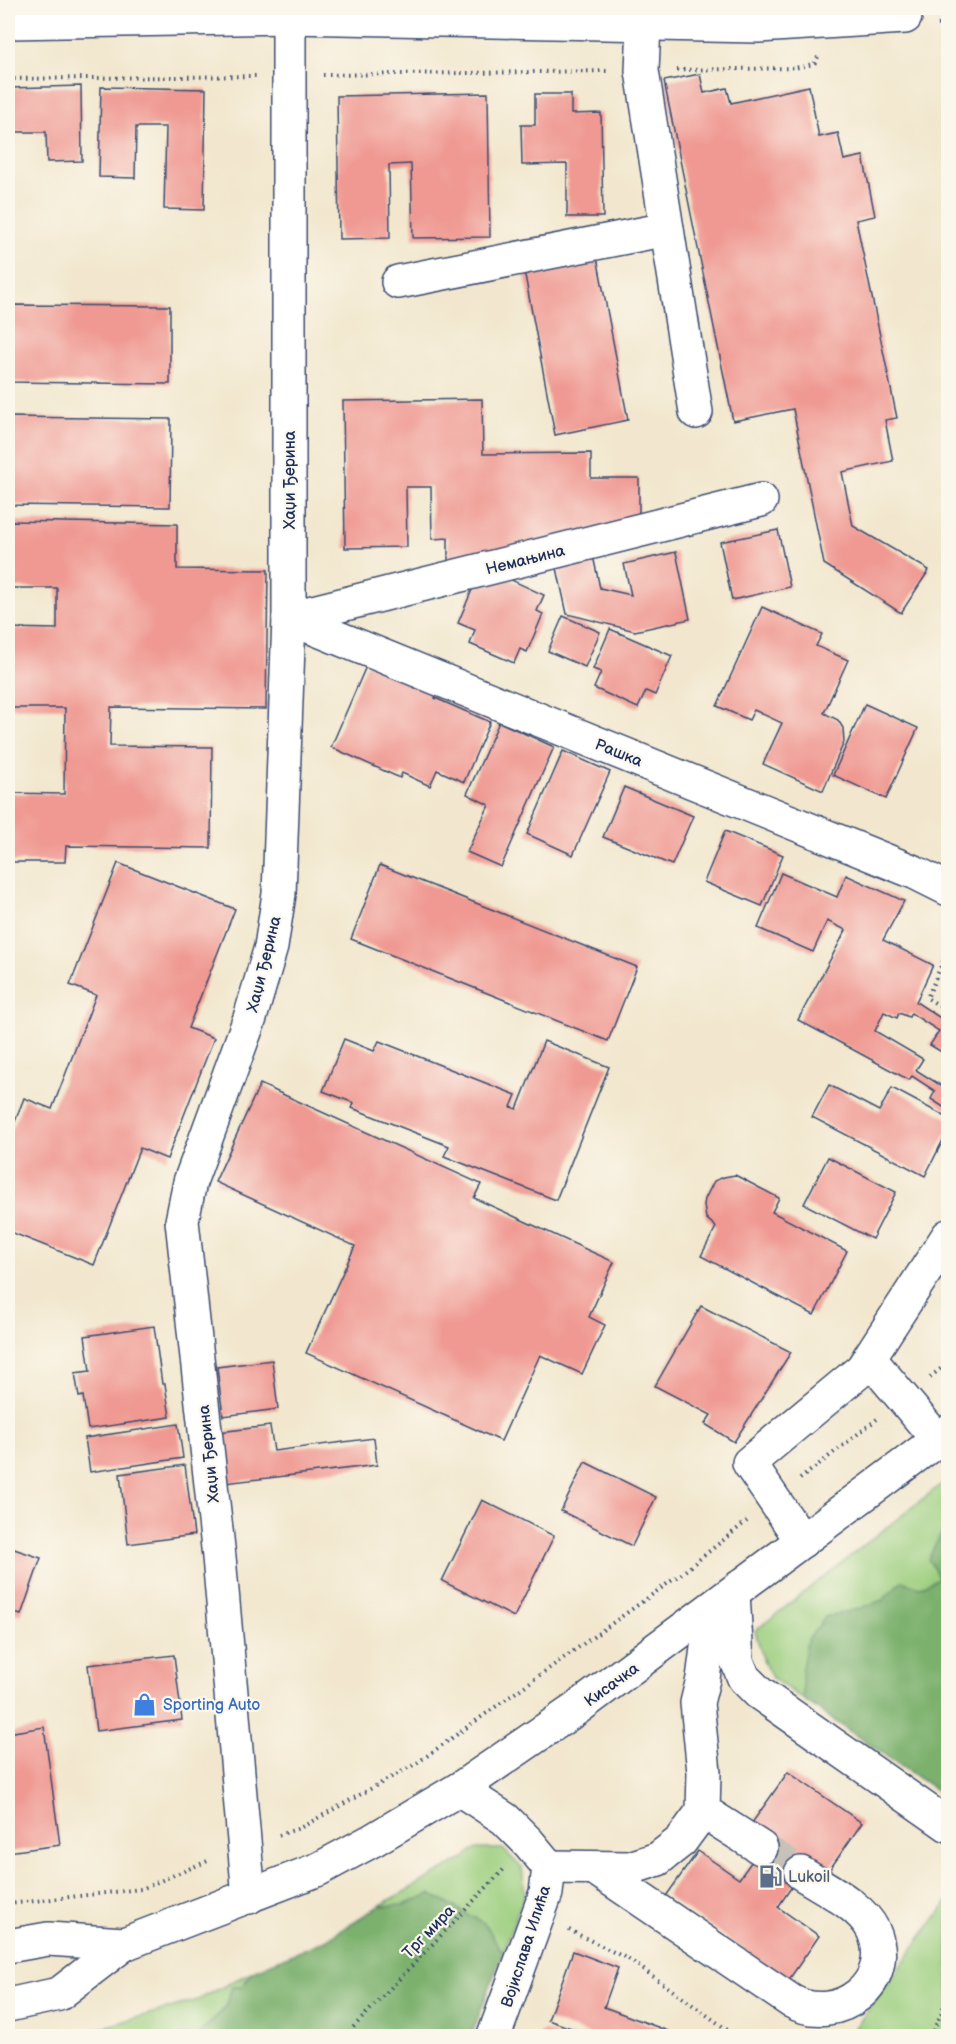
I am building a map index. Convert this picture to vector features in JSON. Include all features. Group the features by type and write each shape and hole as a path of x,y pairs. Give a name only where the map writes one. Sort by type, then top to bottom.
{"street":[{"path":"8,22 289,17 644,24 758,17 906,17"},
{"name":"Хаџи Ђерина","path":"249,1897 219,1557 182,1221 190,1182 250,1018 271,947 279,894 288,618 289,17"},
{"path":"644,24 642,71 696,412"},
{"path":"398,282 667,229"},
{"name":"Немањина","path":"288,618 760,500"},
{"name":"Рашка","path":"288,618 903,867 948,889"},
{"path":"802,1541 749,1463 862,1369 948,1236"},
{"path":"869,1358 903,1399 943,1436"},
{"name":"Кисачка","path":"124,1944 319,1869 374,1840 459,1789 576,1709 943,1436"},
{"path":"459,1789 505,1819 539,1855 596,1869 630,1868 658,1859 681,1840 703,1811 704,1772 697,1703 722,1601"},
{"path":"722,1601 744,1678 759,1693 948,1825"},
{"path":"703,1811 761,1848"},
{"name":"Војислава Илића","path":"494,2037 546,1893 539,1855"},
{"path":"596,1869 791,2001 808,2009 836,2008 861,1994 872,1978 877,1959 876,1940 869,1923 856,1908 801,1873"},
{"path":"8,1946 48,1939 124,1944"},
{"path":"8,2004 59,1994 124,1944"}],"path":[{"path":"8,80 794,68"},
{"path":"948,950 927,998 948,1011"},
{"path":"8,1904 141,1889 244,1846 300,1828 417,1763 681,1574 903,1399"},
{"name":"Трг мира","path":"345,2037 539,1855"},
{"path":"539,1915 630,1960 736,2037"},
{"path":"931,2037 948,1997"}],"green space":[{"path":"948,1479 948,1798 772,1678 764,1662 755,1631"},
{"path":"948,1521 948,1798 803,1699 802,1668 807,1641 825,1617 883,1600 902,1581 920,1587 939,1578 928,1559"},
{"path":"476,1849 503,1849 522,1868 525,1893 471,2036 73,2036 198,2000 253,1971 326,1940 379,1906 463,1859"},
{"path":"430,1894 484,1923 503,1952 471,2036 197,2036 224,2009 232,1987 242,1987 253,1971 326,1940 379,1906 404,1905"},
{"path":"948,1901 948,2036 849,2036"}],"building":[{"path":"700,74 704,93 727,88 731,103 809,86 819,137 838,133 844,160 863,156 875,216 856,220 897,418 885,420 893,461 842,472 853,526 929,570 901,613 824,564 793,409 733,421 664,81"},
{"path":"81,86 82,161 47,162 46,132 8,132 8,88"},
{"path":"101,87 206,89 204,210 164,209 166,127 136,127 135,178 99,177"},
{"path":"488,93 490,237 413,238 411,164 389,165 390,238 339,239 337,96"},
{"path":"535,94 571,94 571,114 601,113 603,217 567,217 567,164 522,165 521,125 535,125"},
{"path":"597,257 628,420 555,435 524,270"},
{"path":"8,305 170,306 170,384 8,382"},
{"path":"482,399 483,454 591,453 591,478 639,478 639,520 448,561 448,538 432,539 431,487 406,487 407,547 345,548 343,401"},
{"path":"8,417 171,419 170,507 8,505"},
{"path":"8,521 177,524 177,569 268,570 266,709 111,707 110,746 212,747 211,848 66,846 65,862 8,862 8,793 64,794 65,708 8,708 8,628 57,629 57,588 8,588"},
{"path":"778,530 790,587 732,600 720,542"},
{"path":"592,551 600,588 631,595 624,564 676,552 690,619 635,631 567,614 555,559"},
{"path":"496,573 544,595 537,611 543,614 527,652 520,649 514,663 470,644 475,630 458,623 477,578 491,585"},
{"path":"762,607 822,634 816,646 848,660 824,713 838,720 843,728 844,742 823,791 763,764 782,723 754,710 749,720 717,706"},
{"path":"563,616 600,632 585,667 548,651"},
{"path":"610,629 672,656 655,695 646,691 638,708 594,688 601,672 593,669"},
{"path":"367,664 490,722 464,782 437,770 430,786 402,773 400,778 331,747"},
{"path":"865,704 918,728 886,799 833,775"},
{"path":"499,722 554,747 501,867 467,852 489,805 467,794"},
{"path":"563,751 610,772 573,855 527,834"},
{"path":"624,787 693,816 672,865 603,837"},
{"path":"725,831 783,855 762,906 704,882"},
{"path":"118,863 235,909 188,1028 214,1038 167,1159 140,1148 94,1265 8,1231 8,1140 24,1098 52,1109 96,995 70,985"},
{"path":"380,865 637,967 608,1041 351,939"},
{"path":"781,873 837,897 846,875 904,901 883,940 933,965 916,1002 948,1023 948,1056 930,1045 939,1031 911,1013 909,1017 899,1013 897,1018 884,1012 875,1031 923,1059 916,1070 948,1090 948,1110 931,1099 935,1091 912,1076 909,1080 798,1020 846,930 827,921 813,952 758,928"},
{"path":"344,1039 374,1051 379,1041 516,1095 511,1107 517,1109 544,1041 609,1067 556,1200 444,1156 449,1146 352,1108 354,1103 323,1091"},
{"path":"260,1084 481,1184 474,1198 614,1262 589,1317 605,1325 582,1374 540,1355 501,1441 306,1353 355,1246 215,1182"},
{"path":"829,1085 879,1111 892,1088 948,1118 948,1130 925,1176 812,1117"},
{"path":"828,1157 896,1192 872,1239 804,1204"},
{"path":"735,1175 779,1198 772,1212 847,1251 814,1315 701,1256 716,1227 706,1218 705,1199 714,1181"},
{"path":"701,1306 791,1352 734,1442 705,1424 711,1415 655,1386"},
{"path":"154,1326 162,1384 165,1384 170,1417 88,1429 83,1396 79,1397 75,1373 90,1371 85,1336"},
{"path":"272,1360 278,1409 223,1416 217,1367"},
{"path":"178,1424 183,1458 90,1472 85,1438"},
{"path":"270,1426 274,1451 374,1438 377,1465 225,1483 219,1432"},
{"path":"585,1462 656,1497 632,1546 561,1511"},
{"path":"185,1465 194,1535 128,1544 120,1474"},
{"path":"482,1500 554,1536 514,1617 442,1581"},
{"path":"8,1547 41,1558 21,1615 8,1611"},
{"path":"174,1655 182,1720 96,1731 88,1665"},
{"path":"44,1727 60,1845 8,1852 8,1733"},
{"path":"788,1772 862,1823 821,1882 803,1870 778,1907 819,1936 788,1981 666,1896 698,1851 739,1879 765,1843 747,1830"},
{"path":"573,1951 618,1968 604,2007 668,2031 666,2036 594,2036 548,2020"},
{"path":"543,2030 559,2036 540,2036"}],"tunnel":[{"path":"761,1848 801,1873"}],"place":[{"name":"Sporting Auto","path":"145,1704"},
{"name":"Lukoil","path":"770,1876"}]}
